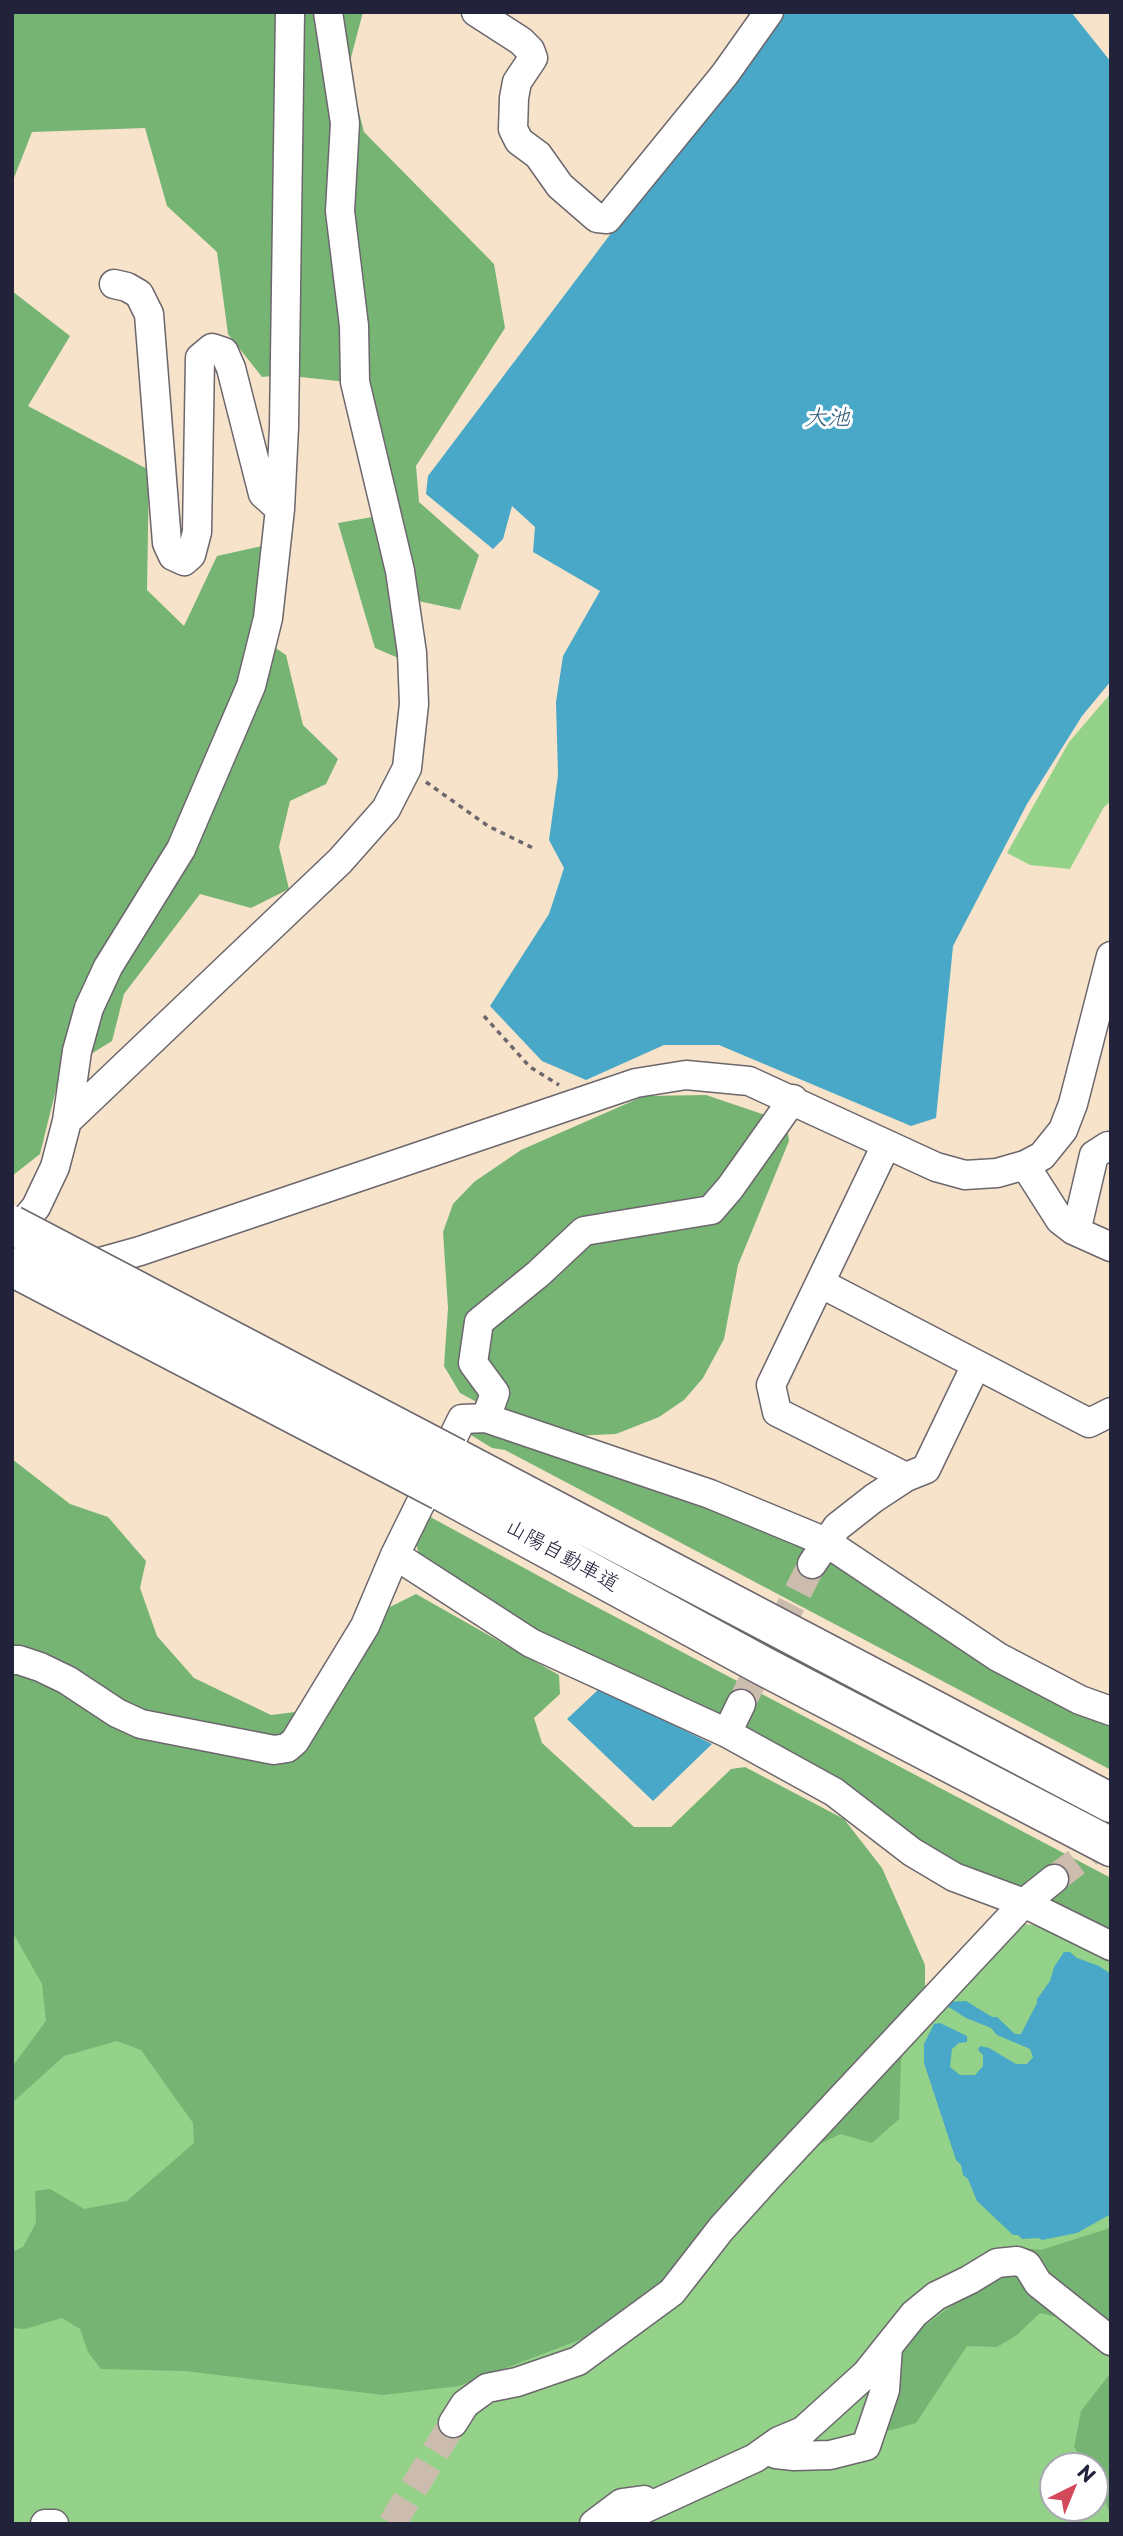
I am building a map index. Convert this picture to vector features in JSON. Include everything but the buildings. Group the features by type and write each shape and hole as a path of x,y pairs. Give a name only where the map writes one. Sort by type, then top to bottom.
{"highway":[{"name":"山陽自動車道","path":"12,1225 449,1474 765,1667 1111,1847"},
{"name":"山陽自動車道","path":"12,1266 449,1474 1107,1800"},
{"path":"765,1667 1111,1863"}],"street":[{"path":"12,1236 36,1207 55,1167 67,1121 77,1051 89,1008 108,967 181,849 251,686 268,618 280,509 288,296 290,12"},
{"path":"67,1121 340,861 386,808 407,768 414,704 412,653 400,570 355,382 354,326 340,211 345,123 328,12"},
{"path":"476,12 521,41 530,50 533,58 517,82 514,98 513,130 519,141 538,155 560,186 597,218 607,219 725,74 769,12"},
{"path":"114,284 139,294 149,314 167,543 173,556 184,561 191,555 197,531 200,358 212,348 224,352 231,368 263,494 280,509"},
{"path":"12,1286 140,1251 636,1083 686,1074 750,1081 936,1167 965,1175 997,1173 1025,1165 1042,1156 1063,1130 1073,1104 1111,956"},
{"path":"486,1418 495,1393 473,1363 479,1322 538,1274 584,1231 711,1210 730,1188 793,1099"},
{"path":"886,1145 771,1385 777,1412 906,1476"},
{"path":"1073,1230 1079,1219 1094,1156 1108,1146 1111,1147"},
{"path":"1025,1165 1060,1220 1073,1230 1111,1247"},
{"path":"820,1283 1089,1423 1111,1412"},
{"path":"819,1553 836,1527 874,1497 906,1476 926,1469 976,1365"},
{"path":"12,1660 40,1667 67,1680 117,1713 141,1724 274,1750 286,1748 295,1741 365,1626 395,1555 462,1419 486,1418 772,1517 819,1553 998,1657 1080,1700 1111,1711"},
{"path":"395,1555 531,1643 727,1733 834,1792 912,1852 954,1877 1024,1903 1111,1945"},
{"path":"727,1733 741,1704"},
{"path":"453,2423 465,2404 487,2388 517,2382 578,2361 672,2292 767,2178 1024,1903 1054,1879"},
{"path":"625,2524 635,2513 803,2431 866,2374 914,2314 936,2296 997,2263 1017,2261 1027,2265 1038,2283 1111,2341"},
{"path":"766,2450 794,2456 830,2455 866,2446 885,2390 888,2347"},
{"path":"594,2524 622,2503 641,2499 657,2503"},
{"path":"45,2524 54,2524"}],"path":[{"path":"407,768 488,827 533,848"},
{"path":"484,1016 530,1067 572,1093 578,1102"}],"green space":[{"path":"12,12 363,12 348,69 364,132 494,264 505,328 416,466 419,502 479,555 460,610 395,596 403,660 375,648 338,523 378,516 347,382 282,375 262,377 228,334 217,252 167,206 145,128 32,132 12,183"},
{"path":"12,291 70,336 28,406 149,470 147,590 184,626 217,556 262,546 253,633 286,655 303,725 338,759 326,784 290,801 279,847 289,889 251,908 200,894 124,994 112,1041 60,1073 40,1154 12,1176"},
{"path":"1111,693 1111,801 1104,807 1070,869 1030,865 1007,853 1069,742"},
{"path":"706,1095 777,1119 787,1127 789,1141 738,1265 724,1339 703,1378 684,1400 659,1417 616,1434 571,1436 512,1421 460,1393 444,1366 448,1308 443,1232 453,1204 474,1182 521,1150 644,1096"},
{"path":"471,1427 730,1509 826,1558 1111,1718 1111,1770 505,1450 492,1448 466,1432"},
{"path":"12,1459 70,1504 108,1517 146,1561 140,1588 157,1636 194,1678 271,1715 303,1711 336,1691 370,1646 382,1611 416,1594 559,1675 560,1694 534,1718 542,1743 634,1827 671,1827 731,1769 745,1767 844,1819 882,1868 925,1965 925,1996 901,2060 899,2119 872,2143 840,2134 800,2154 681,2289 613,2327 459,2386 383,2395 185,2371 101,2369 88,2352 80,2329 62,2318 25,2329 12,2328 12,2252 23,2247 36,2223 35,2191 50,2189 84,2209 127,2201 194,2143 193,2123 141,2050 117,2041 64,2056 12,2103 12,2067 46,2021 42,1984 12,1931"},
{"path":"423,1513 1111,1878 1111,1935 1055,1906 1053,1893 1001,1890 713,1718 556,1644 420,1556 414,1539"},
{"path":"12,1896 459,2369 1015,1923 1051,1927 1111,1958 1111,2524 12,2524"},
{"path":"1111,2226 1111,2356 1061,2318 1040,2313 1017,2335 997,2347 967,2346 916,2423 888,2431 880,2408 900,2356 919,2330 978,2286 1015,2247 1041,2250"},
{"path":"1111,2358 1109,2511 1109,2452 1078,2452 1074,2447 1081,2411 1109,2375"}],"water":[{"name":"大池","path":"778,12 1071,12 1111,62 1111,681 1082,716 1027,804 953,946 936,1118 911,1126 719,1045 664,1045 586,1080 542,1061 490,1006 549,914 564,868 549,840 558,775 556,702 563,656 600,591 533,552 535,527 512,506 503,539 493,549 426,494 428,476"},
{"path":"600,1688 712,1744 653,1801 567,1719"},
{"path":"1064,1952 1070,1952 1111,1974 1111,2214 1077,2233 1042,2240 1022,2239 1013,2235 977,2201 968,2179 963,2175 924,2063 924,2044 934,2024 940,2023 967,2036 967,2042 959,2043 952,2049 950,2067 960,2075 975,2075 983,2066 983,2055 978,2050 980,2046 989,2048 1016,2064 1027,2064 1033,2057 1030,2049 997,2035 991,2028 966,2018 944,2004 966,2001 992,2017 997,2017 1015,2034 1021,2034"}],"tunnel":[{"path":"741,1704 812,1564"},
{"path":"1054,1879 1111,1836"},
{"path":"392,2524 453,2423"}]}
